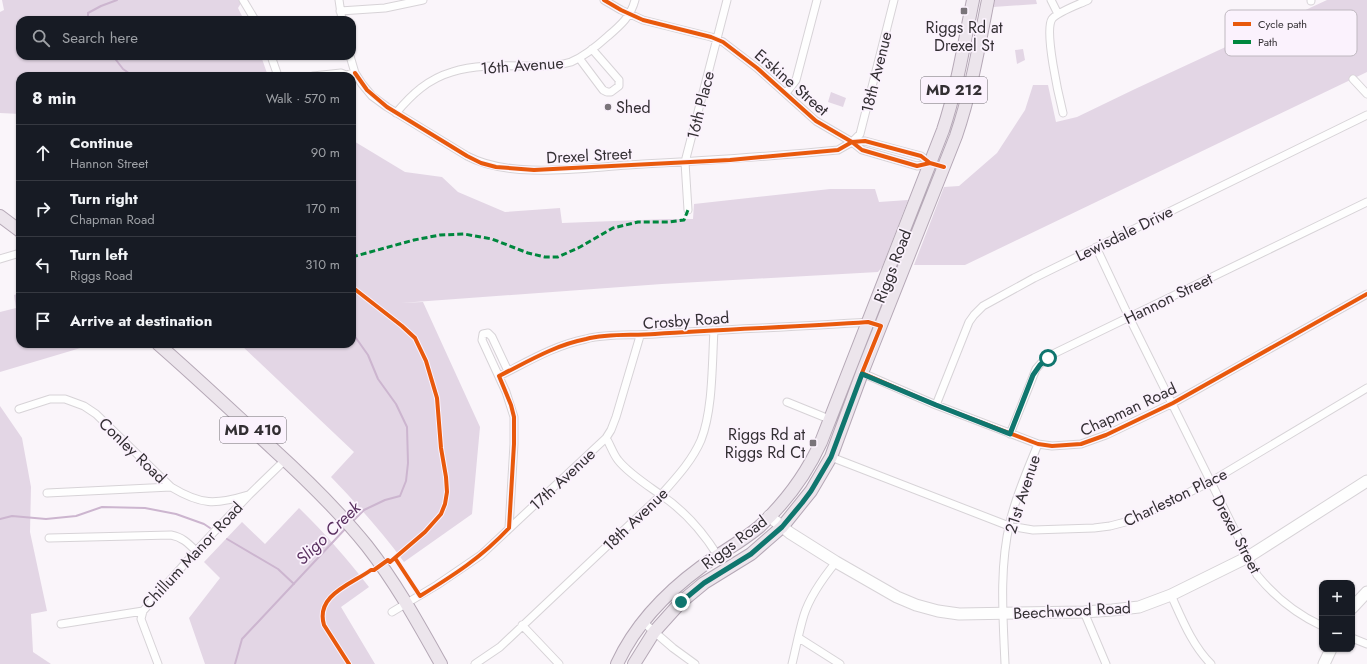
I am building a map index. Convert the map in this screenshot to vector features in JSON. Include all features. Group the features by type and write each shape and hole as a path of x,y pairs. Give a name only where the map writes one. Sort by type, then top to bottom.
{"main road":[{"name":"Riggs Road","path":"617,664 626,646 643,622 680,583 746,537 788,497 805,473 818,448 830,419 949,113 961,63 973,0"},
{"name":"Riggs Road","path":"634,664 654,632 681,602 694,590 751,554 782,527 811,491 831,457 862,374 956,136 975,68 988,0"},
{"path":"0,216 16,229"},
{"name":"MD 410","path":"163,348 228,406 321,494 344,519 385,571 407,604 441,664"}],"street":[{"path":"243,0 253,16"},
{"path":"339,0 341,16"},
{"path":"340,11 385,8 423,0"},
{"name":"Erskine Street","path":"604,0 644,20 716,39 745,58 816,121 852,142"},
{"name":"16th Avenue","path":"396,113 418,90 432,81 453,71 466,68 554,65 570,62 579,58 625,22 630,14 635,0"},
{"name":"16th Place","path":"688,210 685,162 726,0"},
{"path":"786,93 796,80 817,0"},
{"name":"18th Avenue","path":"852,142 860,134 894,0"},
{"path":"1051,0 1058,14"},
{"path":"1063,114 1057,86 1049,29 1052,18 1088,0"},
{"path":"579,58 603,90 607,92 616,89 619,86 618,80 592,49"},
{"path":"272,60 277,72"},
{"name":"Drexel Street","path":"351,60 355,72"},
{"name":"Drexel Street","path":"356,75 372,96 396,113 470,158 496,167 534,170 685,162 838,150 852,142 865,141 921,156 930,163"},
{"path":"1353,79 1367,94"},
{"name":"Lewisdale Drive","path":"936,405 969,322 978,310 991,300 1096,247 1367,115"},
{"path":"852,142 862,150 917,166 930,163 944,167"},
{"name":"Hannon Street","path":"1010,434 1033,375 1040,365 1053,354 1367,202"},
{"name":"Drexel Street","path":"1096,247 1129,317 1257,575 1272,592 1299,614 1319,624"},
{"path":"0,258 16,253"},
{"name":"Chapman Road","path":"862,374 936,405 1038,444 1068,446 1093,441 1173,403 1367,294"},
{"name":"Crosby Road","path":"499,376 564,345 608,335 640,336 714,330 868,322 881,326"},
{"name":"18th Avenue","path":"475,664 500,647 661,495 684,470 703,433 709,408 714,330"},
{"path":"508,371 492,337 488,333 483,334 482,340 499,376 511,405 514,417 514,444 509,528"},
{"name":"17th Avenue","path":"392,612 407,604 481,555 606,438 616,417 640,336"},
{"name":"Charleston Place","path":"831,457 1009,526 1033,530 1110,526 1145,515 1210,482 1367,388"},
{"name":"Conley Road","path":"19,409 37,402 54,399 71,401 84,406 96,414 171,487 190,497 208,502 230,500 249,495"},
{"path":"787,402 830,419"},
{"path":"606,438 617,459 651,489 661,495 695,524 718,556"},
{"name":"21st Avenue","path":"1005,664 1003,567 1009,526 1038,444"},
{"name":"Chillum Manor Road","path":"61,624 143,610 249,495 285,460"},
{"name":"Beechwood Road","path":"769,516 802,542 897,596 916,605 938,611 959,614 1084,612 1139,606 1171,595 1248,557 1367,481"},
{"path":"47,493 171,487"},
{"path":"49,538 171,535 180,537 196,551"},
{"path":"792,664 807,607 821,582 836,562"},
{"path":"1355,605 1367,592"},
{"path":"1171,595 1197,646 1211,664"},
{"path":"143,610 142,619 158,664"},
{"path":"1084,612 1106,664"},
{"path":"643,622 695,664"},
{"path":"522,625 559,664"},
{"path":"798,638 840,664"},
{"path":"1355,639 1367,644"},
{"path":"1324,664 1329,652"}],"shaded area":[{"path":"2,0 243,0 238,8 242,16 16,16 16,60 262,60 267,72 16,72 16,114 0,113 0,12 4,10"},
{"path":"995,0 1036,0 1037,4 993,7"},
{"path":"1327,0 1367,0 1367,72 965,265 914,265 944,187 959,186 997,153 1025,110 1033,85 1048,85 1056,122 1077,117 1225,47 1225,56 1357,56 1357,10 1305,10"},
{"path":"1023,49 1025,60 1017,64 1015,50"},
{"path":"831,92 846,98 843,107 828,102"},
{"path":"356,142 405,172 442,177 458,192 505,212 560,208 562,223 693,219 694,204 830,189 875,189 879,202 908,200 882,267 878,272 662,284 401,303 423,302 480,427 472,514 404,562 369,518 331,477 354,452 244,348 356,348"},
{"path":"16,294 16,308 14,295"},
{"path":"16,308 16,348 81,348 0,372 0,312"},
{"path":"0,406 22,438 31,487 30,532 47,611 31,614 33,652 51,664 0,664"},
{"path":"299,508 336,546 369,587 341,607 375,664 205,664 189,618 220,578 204,562 242,522 265,544"}],"waterway":[{"name":"Sligo Creek","path":"88,16 88,13 117,0"},
{"name":"Sligo Creek","path":"116,60 127,72"},
{"name":"Sligo Creek","path":"352,522 364,510 385,500 400,496 406,481 408,463 407,427 396,404 378,379 368,355 356,338"},
{"path":"0,519 12,516 46,519 76,516 102,507 145,508 176,514 204,524 210,528"},
{"name":"Sligo Creek","path":"235,664 242,639 346,528"},
{"path":"227,539 278,569 294,584"}],"marked path":[{"path":"356,256 414,240 440,235 464,234 492,239 528,253 545,257 558,257 580,247 613,228 638,222 669,222 684,220 688,210"}],"cycle path":[{"path":"604,0 643,20 711,37 723,42 757,68 816,121 852,142 862,150 917,166 930,163"},
{"path":"356,74 367,90 387,107 467,156 481,163 496,167 534,170 730,160 838,150 852,142 865,141 921,156 930,163 944,167"},
{"path":"349,664 324,625 323,615 325,606 330,598 345,586 371,570 374,570 388,560 390,562 425,532 441,514 445,504 447,492 441,448 437,398 426,361 415,338 356,290"},
{"path":"395,558 420,596 467,565 509,528 514,444 514,417 511,405 499,376 541,354 563,345 595,337 612,335 646,335 868,322 881,326 862,373 936,405 1038,444 1052,446 1081,444 1106,435 1173,403 1367,294"}],"place":[{"name":"Riggs Rd at Drexel St","path":"964,11"},
{"name":"Shed","path":"608,107"},
{"name":"Riggs Rd at Riggs Rd Ct","path":"813,443"}],"route":[{"path":"681,602 704,583 751,554 782,527 802,503 811,491 831,457 862,374 1010,434 1036,369 1048,358"}]}
